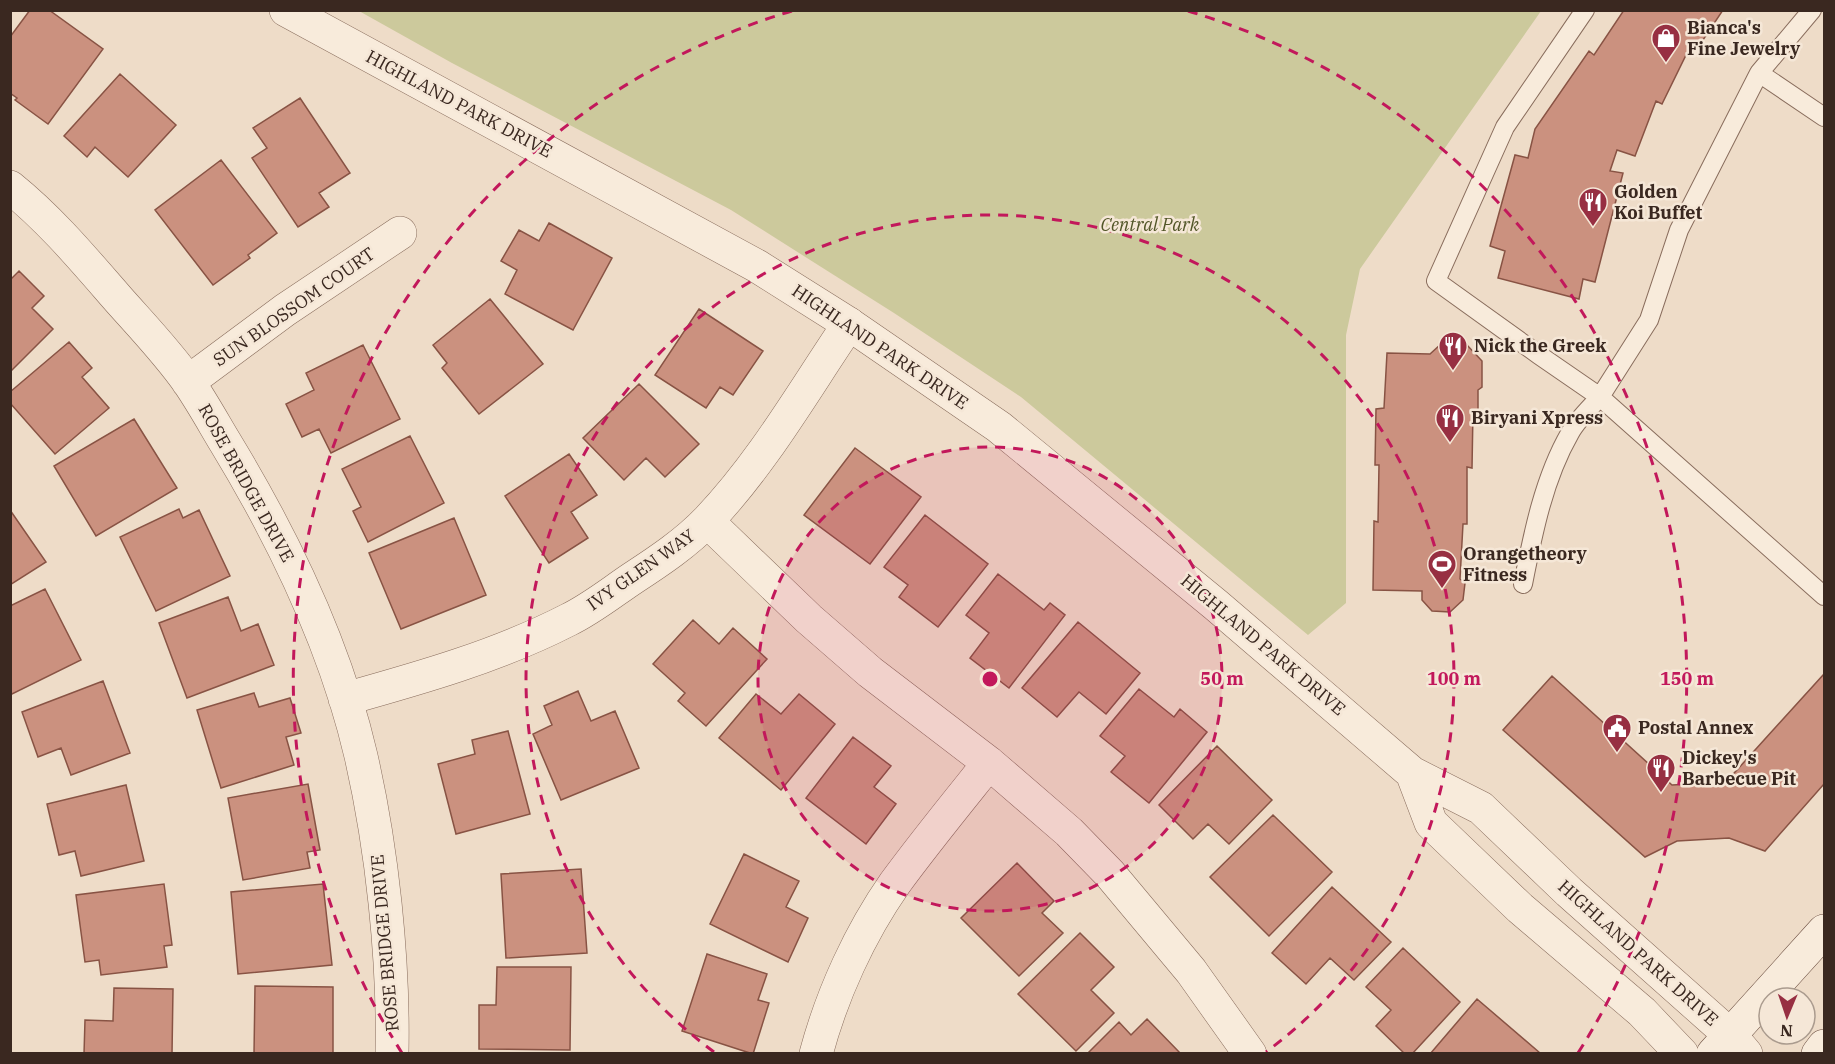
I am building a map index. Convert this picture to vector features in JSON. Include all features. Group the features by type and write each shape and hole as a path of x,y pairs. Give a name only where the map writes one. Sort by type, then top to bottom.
{"street":[{"name":"HIGHLAND PARK DRIVE","path":"286,10 756,266 849,324 999,427 1216,605 1412,773 1480,808 1730,1047"},
{"name":"ROSE BRIDGE DRIVE","path":"10,187 26,200 85,260 188,382 263,506 310,604 345,699 361,756 376,835 390,959 392,1053"},
{"name":"SUN BLOSSOM COURT","path":"188,382 285,310 400,233"},
{"name":"IVY GLEN WAY","path":"345,699 461,664 515,644 569,620 683,543 734,491 768,447 849,324"},
{"path":"707,521 809,619 870,672 989,763 1070,832 1110,874 1191,971 1250,1053"},
{"path":"816,1053 832,1006 871,923 894,884 989,763"},
{"name":"HIGHLAND PARK DRIVE","path":"1412,773 1431,823 1520,908 1642,1012 1682,1053"},
{"path":"1730,1047 1824,931"},
{"path":"1818,1053 1824,1046"}],"lane":[{"path":"1585,10 1505,127 1436,281 1600,397 1824,596"},
{"path":"1524,584 1532,536 1557,460 1571,431 1600,397 1649,320 1679,230 1759,73 1812,10"},
{"path":"1759,73 1824,117"}],"green space":[{"name":"Central Park","path":"359,11 1541,11 1360,269 1346,335 1346,603 1308,635 1021,397 894,313 731,210 452,63"}],"building":[{"path":"30,10 49,10 103,49 48,124 15,100 17,98 10,93 10,37"},
{"path":"1624,10 1723,10 1697,49 1690,47 1662,104 1656,101 1635,156 1617,150 1610,171 1623,173 1595,282 1583,279 1579,299 1498,278 1505,251 1490,246 1515,155 1528,158 1535,129 1589,51 1594,55"},
{"path":"120,74 176,125 128,177 95,147 87,157 64,136"},
{"path":"300,98 350,173 319,193 329,207 298,227 252,158 267,148 253,128"},
{"path":"221,160 277,233 248,255 250,258 213,285 155,210"},
{"path":"549,223 612,258 573,330 505,294 517,270 501,261 519,230 539,241"},
{"path":"19,271 44,296 32,308 53,329 10,372 10,280"},
{"path":"490,299 543,364 479,414 442,368 447,363 433,345"},
{"path":"699,309 763,351 733,395 720,387 706,408 655,375"},
{"path":"69,342 92,368 82,377 109,408 55,454 10,403 10,392"},
{"path":"1441,344 1466,344 1482,361 1482,387 1478,390 1478,411 1473,411 1472,468 1467,467 1467,524 1463,524 1460,579 1465,583 1463,600 1450,612 1432,611 1422,600 1422,591 1373,590 1374,521 1378,522 1379,465 1375,465 1376,409 1384,408 1387,353 1430,354"},
{"path":"363,345 400,419 331,453 319,429 302,437 286,404 314,390 306,373"},
{"path":"639,384 699,444 665,477 646,458 624,480 583,438"},
{"path":"134,419 177,488 96,536 54,466"},
{"path":"410,436 444,503 368,542 353,511 361,507 342,469"},
{"path":"855,448 921,497 870,564 804,515"},
{"path":"569,454 597,495 571,512 588,538 549,563 505,496"},
{"path":"179,509 183,518 199,510 230,576 156,611 120,537"},
{"path":"10,510 46,562 10,585"},
{"path":"925,515 988,564 938,627 899,597 908,585 884,567"},
{"path":"454,518 486,595 401,629 369,553"},
{"path":"998,574 1044,610 1050,603 1065,615 1009,688 970,658 989,633 966,615"},
{"path":"45,589 81,660 12,694 10,690 10,606"},
{"path":"228,597 241,631 258,624 274,665 187,698 159,623"},
{"path":"693,620 719,644 733,628 767,659 706,726 678,701 685,693 653,664"},
{"path":"1078,622 1140,673 1106,714 1079,692 1057,717 1022,688"},
{"path":"1824,674 1824,784 1765,851 1729,838 1677,841 1645,857 1503,730 1552,676 1672,785 1726,782"},
{"path":"103,681 130,753 71,775 61,748 38,757 22,712"},
{"path":"1139,689 1174,717 1180,709 1207,732 1149,803 1111,772 1125,756 1100,736"},
{"path":"578,691 591,721 615,711 639,768 561,800 533,734 552,725 544,706"},
{"path":"254,693 259,707 290,698 301,733 286,737 294,765 221,788 197,710"},
{"path":"756,694 781,714 799,694 835,724 781,790 719,738"},
{"path":"508,731 530,814 456,834 438,764 475,754 472,740"},
{"path":"853,737 891,766 874,787 896,804 866,844 806,798"},
{"path":"1217,746 1272,800 1229,844 1208,824 1193,839 1159,805"},
{"path":"308,784 320,850 307,852 310,868 243,880 228,798"},
{"path":"126,785 144,861 81,876 75,851 59,855 47,804"},
{"path":"1273,815 1332,872 1269,936 1210,877"},
{"path":"744,854 799,881 786,907 808,918 788,962 710,924"},
{"path":"1017,863 1054,901 1042,913 1063,933 1019,976 961,918"},
{"path":"581,869 587,953 506,958 501,874"},
{"path":"164,884 172,945 164,946 167,967 101,975 99,960 85,962 76,895"},
{"path":"323,884 332,965 238,974 231,892"},
{"path":"1332,887 1391,942 1354,980 1330,958 1306,984 1272,953"},
{"path":"1080,933 1114,967 1091,990 1114,1013 1076,1051 1018,994"},
{"path":"1403,948 1460,1002 1412,1054 1405,1054 1376,1026 1391,1010 1366,987"},
{"path":"707,954 767,974 758,1000 769,1003 753,1054 682,1031"},
{"path":"497,967 571,967 570,1050 479,1049 479,1005 496,1005"},
{"path":"255,986 333,987 333,1054 254,1054"},
{"path":"114,988 173,989 172,1054 84,1054 85,1020 113,1021"},
{"path":"1477,999 1540,1053 1430,1054"},
{"path":"1147,1019 1181,1054 1087,1054 1119,1022 1131,1035"}],"place":[{"name":"Bianca's Fine Jewelry","path":"1666,64"},
{"name":"Golden Koi Buffet","path":"1593,228"},
{"name":"Nick the Greek","path":"1453,372"},
{"name":"Biryani Xpress","path":"1450,444"},
{"name":"Orangetheory Fitness","path":"1442,590"},
{"name":"Postal Annex","path":"1617,754"},
{"name":"Dickey's Barbecue Pit","path":"1661,794"}]}
